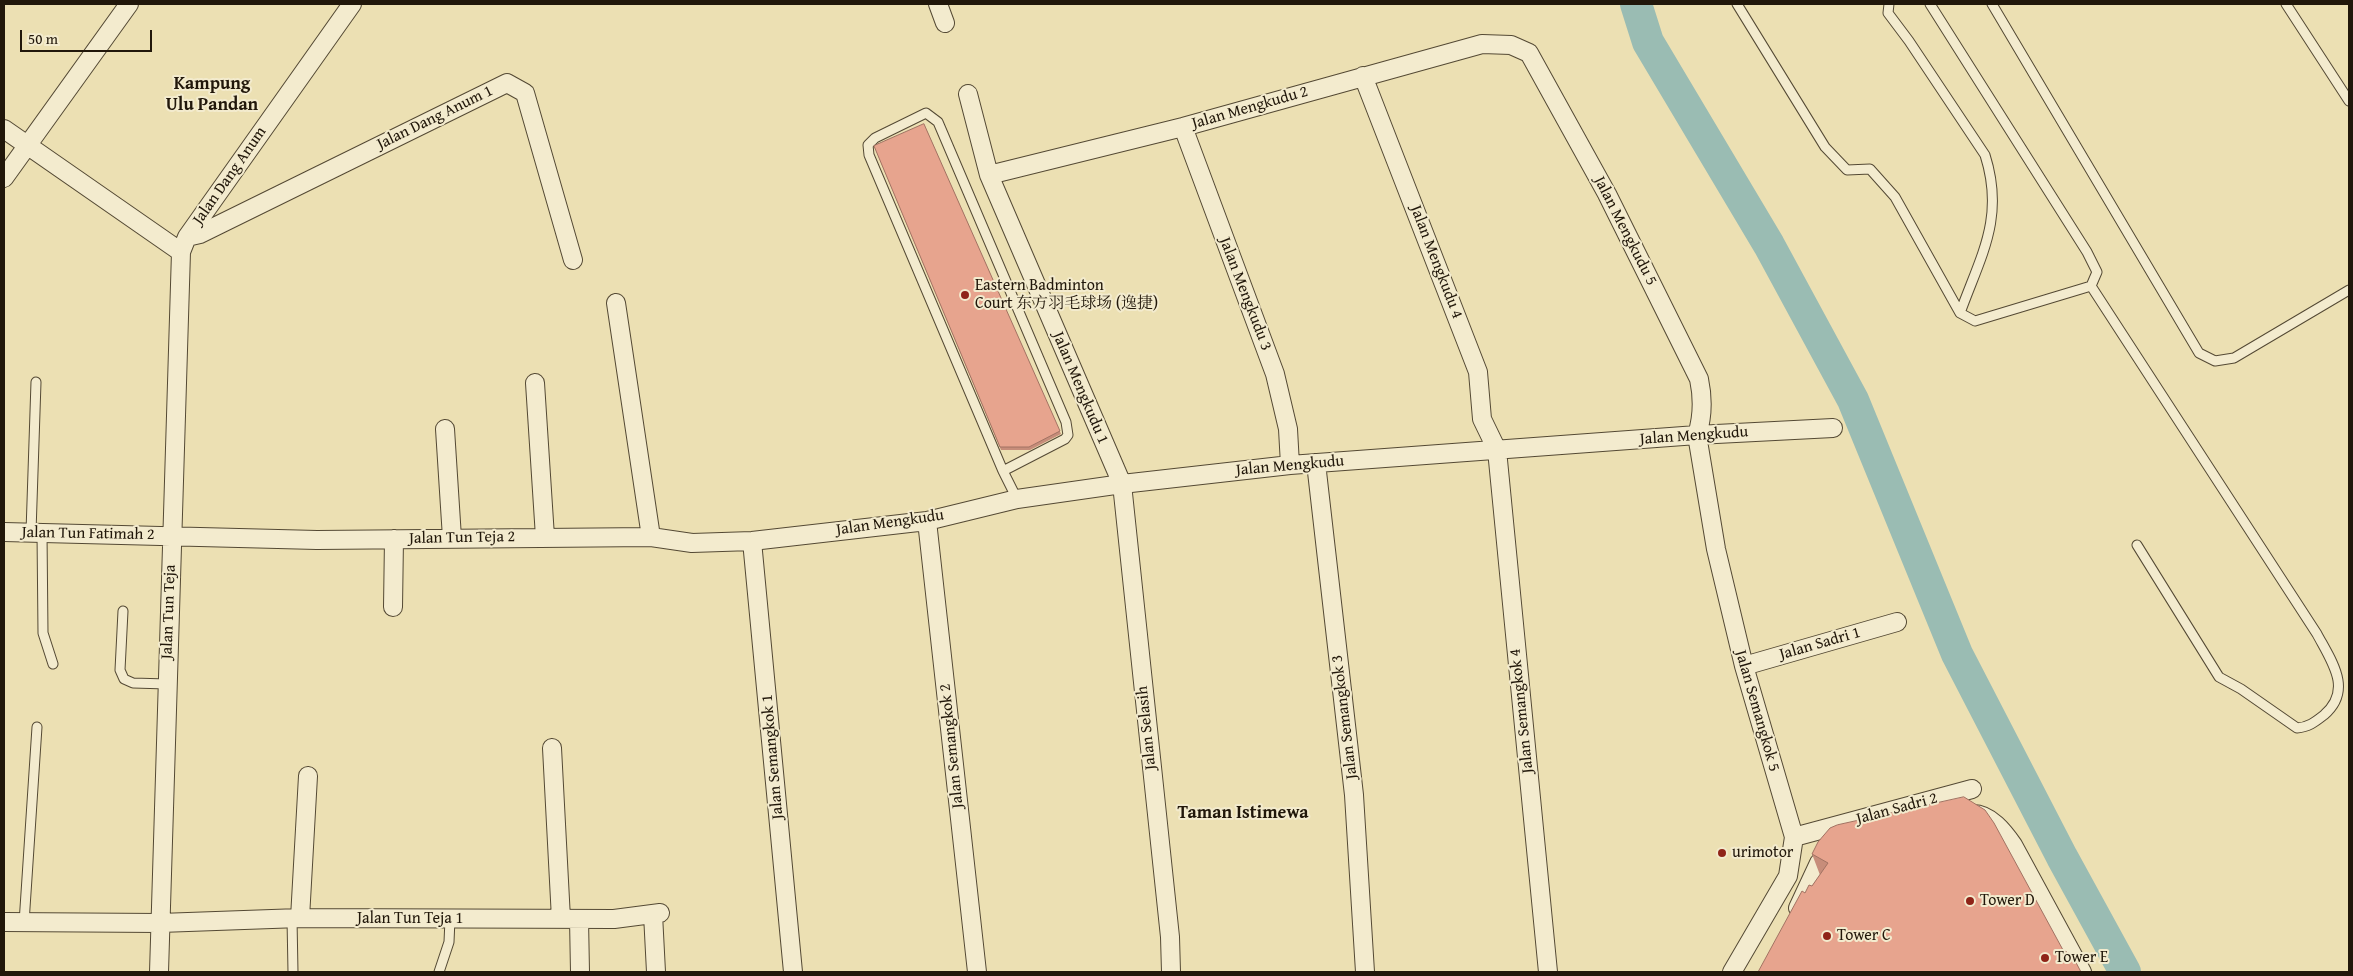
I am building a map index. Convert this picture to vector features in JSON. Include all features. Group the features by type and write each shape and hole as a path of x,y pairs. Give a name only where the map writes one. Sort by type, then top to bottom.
{"street":[{"path":"4,178 130,4"},
{"name":"Jalan Dang Anum","path":"184,244 352,4"},
{"path":"938,4 944,23"},
{"name":"Jalan Mengkudu 2","path":"989,175 1183,127 1482,44 1511,45"},
{"name":"Jalan Mengkudu 5","path":"1511,45 1529,53 1607,194 1699,379 1702,392 1702,420 1697,435"},
{"name":"Jalan Mengkudu 4","path":"1363,76 1478,372 1482,419 1496,450"},
{"name":"Jalan Dang Anum 1","path":"184,244 200,234 507,83 525,93 573,260"},
{"name":"Jalan Mengkudu 1","path":"968,94 989,175 1122,484"},
{"name":"Jalan Mengkudu 3","path":"1183,127 1275,374 1288,429 1290,465"},
{"path":"4,129 184,244"},
{"name":"Jalan Tun Teja","path":"159,972 171,536 184,244"},
{"path":"616,303 651,537"},
{"path":"535,383 545,537"},
{"name":"Jalan Mengkudu","path":"752,541 927,521 1017,499 1122,484 1290,465 1697,435 1833,428"},
{"path":"445,429 452,538"},
{"name":"Jalan Semangkok 5","path":"1697,435 1716,549 1744,666 1794,837 1788,876 1732,972"},
{"name":"Jalan Semangkok 4","path":"1496,450 1548,972"},
{"name":"Jalan Semangkok 3","path":"1316,463 1354,795 1365,972"},
{"name":"Jalan Selasih","path":"1122,484 1170,937 1171,972"},
{"name":"Jalan Semangkok 2","path":"927,521 977,972"},
{"name":"Jalan Tun Fatimah 2","path":"4,532 171,536"},
{"name":"Jalan Tun Teja 2","path":"171,536 317,540 651,537 692,543 752,541"},
{"path":"394,539 394,607"},
{"name":"Jalan Semangkok 1","path":"752,541 793,972"},
{"name":"Jalan Sadri 1","path":"1744,666 1897,622"},
{"path":"552,748 561,919"},
{"path":"296,919 308,776"},
{"name":"Jalan Sadri 2","path":"1794,837 1972,789"},
{"path":"1955,817 1976,813 2002,829 2013,845 2082,972"},
{"path":"1789,925 1819,864 1833,847 1843,842"},
{"name":"Jalan Tun Teja 1","path":"4,922 160,923 296,919 579,919 656,914 656,972"},
{"path":"579,919 580,972"}],"lane":[{"path":"1737,4 1825,147 1847,170 1870,169 1894,197 1960,313 1975,321 2091,286"},
{"path":"1889,4 1888,13 1909,40 1984,156 1991,175 1994,206 1991,228 1960,313"},
{"path":"1930,4 2086,252 2097,272 2091,286"},
{"path":"1992,4 2199,353 2216,361 2234,358 2349,290"},
{"path":"2286,4 2349,101"},
{"path":"1003,471 1065,439 1068,435 1066,422 938,122 926,113 875,138 868,146 869,155 1003,471 1017,499"},
{"path":"2091,286 2327,652 2341,677 2342,690 2332,709 2308,727 2297,728 2241,689 2219,677 2137,545"},
{"path":"36,382 37,533 43,633 54,664"},
{"path":"122,611 120,670 124,679 133,683 167,684"},
{"path":"24,923 37,727"},
{"path":"293,972 296,919"},
{"path":"439,972 449,942 450,919"}],"building":[{"name":"Eastern Badminton Court 东方羽毛球场 (逸捷)","path":"924,124 1060,431 1029,447 1000,447 874,146"},
{"path":"1964,797 1985,810 1994,823 2063,950 2072,955 2081,972 1758,972 1802,891 1805,893 1809,885 1812,886 1828,863 1812,854 1818,842 1830,828"}],"waterway":[{"path":"1636,4 1648,42 1769,245 1853,400 1957,654 2062,857 2125,972"}],"place":[{"name":"Eastern Badminton Court 东方羽毛球场 (逸捷)","path":"965,295"},
{"name":"urimotor","path":"1722,853"},
{"name":"Tower D","path":"1970,901"},
{"name":"Tower C","path":"1827,936"},
{"name":"Tower E","path":"2045,958"}],"district":[{"name":"Kampung Ulu Pandan","path":"212,94"},
{"name":"Taman Istimewa","path":"1243,813"}]}
